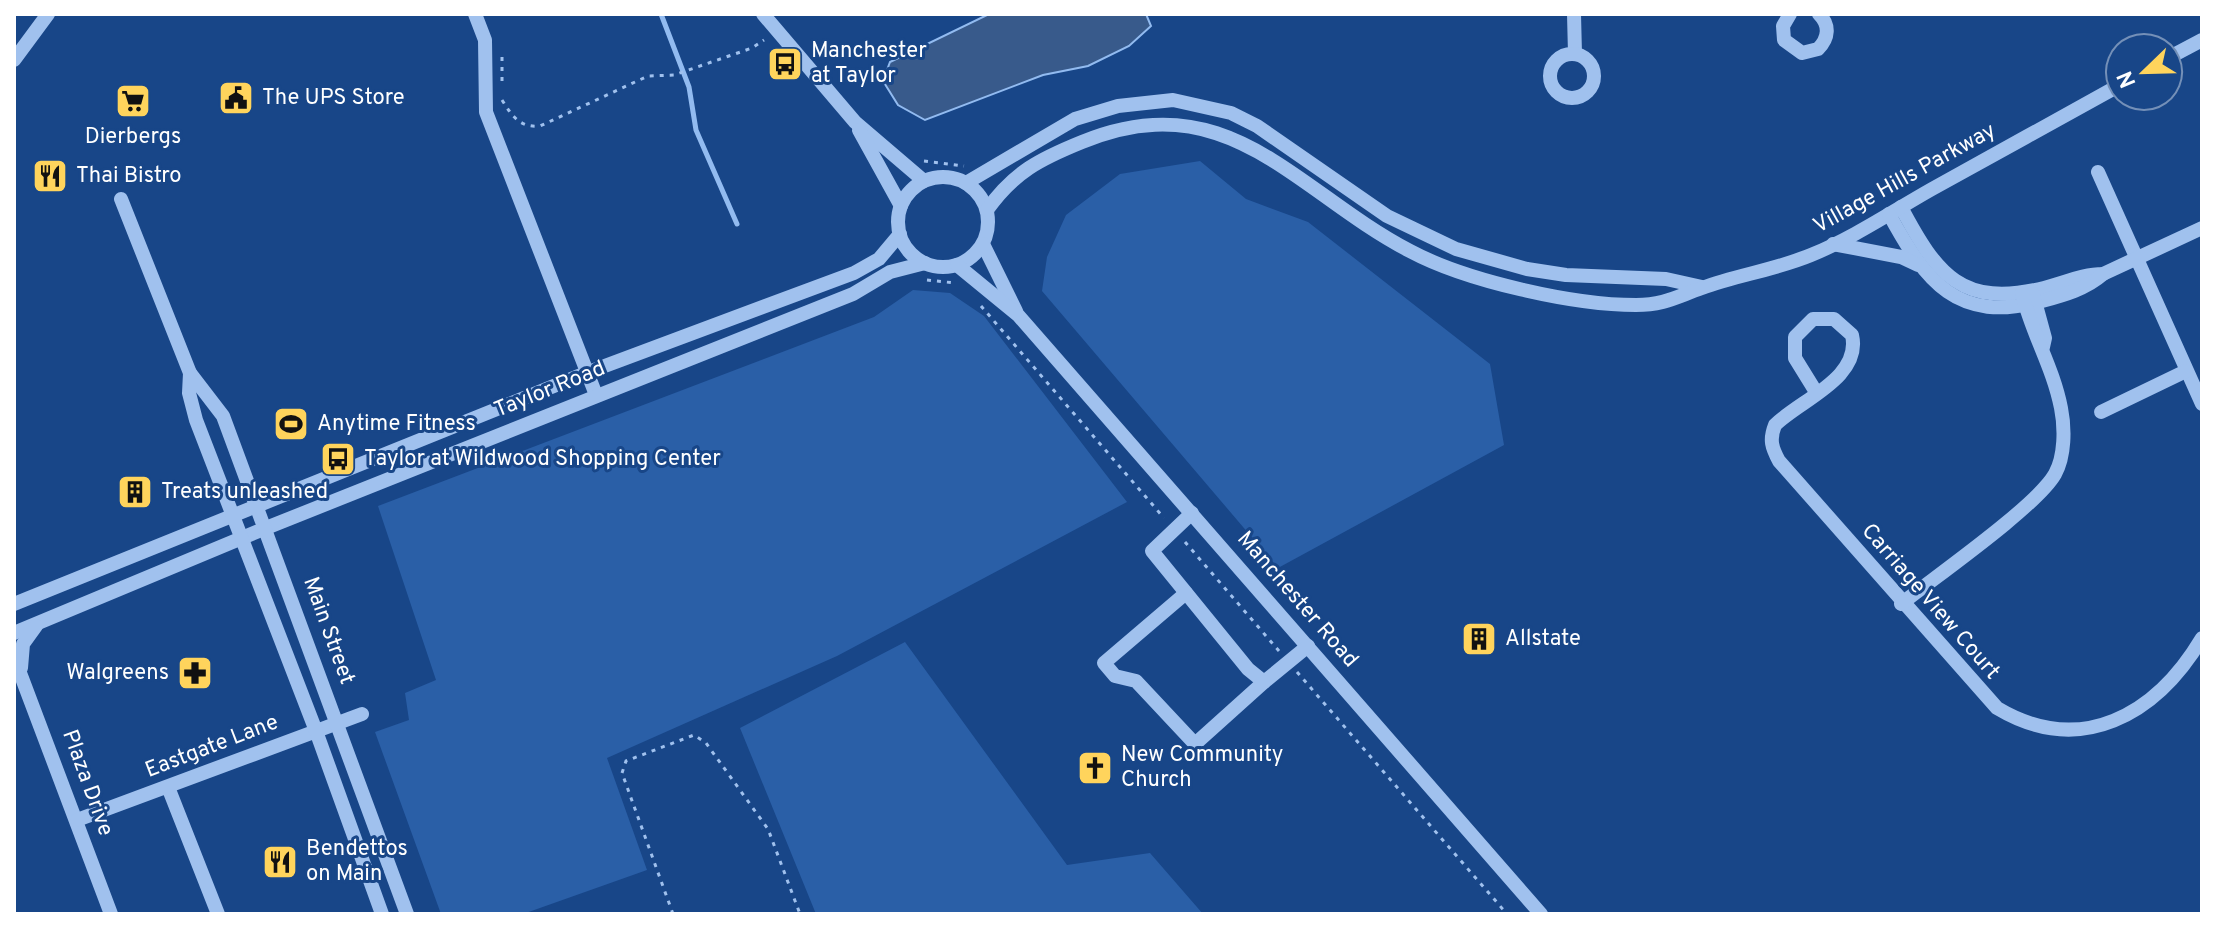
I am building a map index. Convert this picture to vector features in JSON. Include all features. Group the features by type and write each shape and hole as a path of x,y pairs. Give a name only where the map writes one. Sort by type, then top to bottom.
{"street":[{"path":"14,60 48,14"},
{"path":"475,14 485,40 486,112 596,395"},
{"path":"763,14 855,122 924,181"},
{"path":"1574,14 1575,54"},
{"path":"1790,14 1783,26 1784,40 1802,53 1811,52 1824,43 1827,28 1819,14"},
{"path":"2184,50 2202,40"},
{"name":"Village Hills Parkway","path":"987,210 1005,184 1031,166 1115,130 1154,126 1200,128 1224,133 1270,156 1344,211 1412,253 1489,282 1633,305 1668,303 1702,287 1785,265 1833,244 2104,94"},
{"name":"Village Hills Parkway","path":"966,183 1075,119 1140,102 1173,100 1231,113 1280,140 1387,216 1456,249 1527,269 1566,275 1666,279 1702,287"},
{"path":"855,122 901,206"},
{"path":"1270,156 1280,140"},
{"path":"2098,172 2135,262 2202,404"},
{"path":"938,177 966,183 976,190 987,210 989,224 983,244 971,259 957,265 941,267 925,263 909,251 900,234 901,206 909,189 938,177"},
{"name":"Main Street","path":"121,199 190,373 223,416 407,914"},
{"path":"1895,211 1919,265 1930,280 1949,294 1986,308 2029,298 2089,274 2103,274 2135,262 2202,228"},
{"path":"1895,211 1931,260 1971,291 1990,296 2029,298"},
{"name":"Taylor Road","path":"14,604 586,373 854,273 879,259 900,234"},
{"name":"Manchester Road","path":"983,244 1018,315"},
{"path":"1833,244 1901,257 1919,265"},
{"name":"Taylor Road","path":"14,633 266,528 853,294 890,272 925,263"},
{"name":"Manchester Road","path":"957,265 1018,315 1541,914"},
{"path":"1901,604 2034,498 2057,472 2064,429 2043,347 2045,338 2029,298"},
{"name":"Carriage View Court","path":"1816,392 1795,358 1795,337 1813,319 1834,319 1852,335 1853,357 1843,372 1775,425 1771,436 1772,449 1901,604 1997,708 2016,719 2054,730 2098,726 2142,708 2166,690 2196,660 2202,638"},
{"path":"2101,412 2186,371"},
{"name":"Main Street","path":"190,373 189,393 196,420 316,731 382,914"},
{"path":"1192,513 1152,551 1248,669 1264,682"},
{"path":"1186,593 1104,663 1122,679 1136,681 1195,744 1308,646"},
{"path":"17,663 23,644 38,625"},
{"name":"Plaza Drive","path":"17,663 111,914"},
{"name":"Eastgate Lane","path":"77,820 362,714"},
{"path":"168,787 218,914"}],"path":[{"path":"485,40 498,38 502,87"},
{"path":"501,98 517,121 530,127 540,126 648,76 674,75 752,48 764,40"},
{"path":"923,161 967,166"},
{"path":"914,281 941,280 964,288"},
{"path":"977,300 1507,914"},
{"path":"673,914 622,773 626,761 694,735 706,743 768,829 800,914"}],"shaded area":[{"path":"989,14 1146,14 1151,26 1129,46 1088,66 1043,75 925,120 898,105 883,81 890,62"},
{"path":"1200,161 1246,199 1308,222 1490,364 1504,445 1278,568 1042,291 1047,257 1066,215 1120,174"},
{"path":"913,290 950,293 984,316 1127,502 837,656 607,758 647,870 523,914 441,914 375,732 409,720 405,693 436,680 378,506 874,317"},
{"path":"905,642 1067,865 1150,853 1203,914 816,914 740,728"}],"waterway":[{"path":"661,14 689,87 696,130 737,224"}],"place":[{"name":"Manchester at Taylor","path":"785,64"},
{"name":"The UPS Store","path":"236,98"},
{"name":"Dierbergs","path":"133,101"},
{"name":"Thai Bistro","path":"50,176"},
{"name":"Anytime Fitness","path":"291,424"},
{"name":"Taylor at Wildwood Shopping Center","path":"338,459"},
{"name":"Treats unleashed","path":"135,492"},
{"name":"Allstate","path":"1479,639"},
{"name":"Walgreens","path":"195,673"},
{"name":"New Community Church","path":"1095,768"},
{"name":"Bendettos on Main","path":"280,862"}]}
